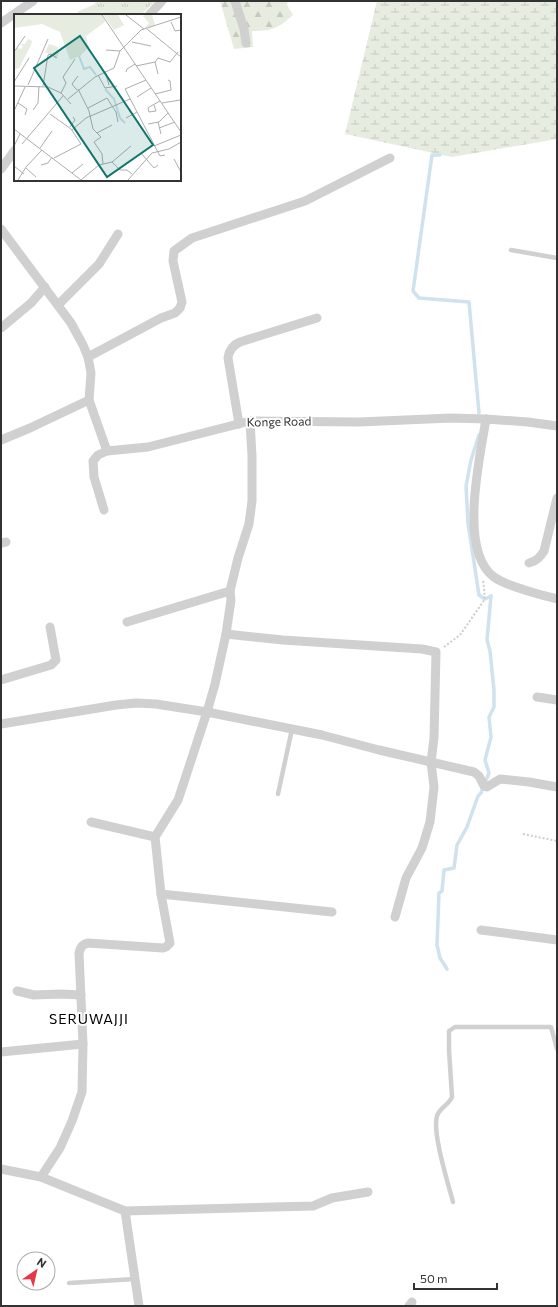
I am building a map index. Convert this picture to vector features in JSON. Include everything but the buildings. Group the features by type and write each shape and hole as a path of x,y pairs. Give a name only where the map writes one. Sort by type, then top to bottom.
{"street":[{"path":"14,14 33,1"},
{"path":"150,14 162,1"},
{"path":"235,1 244,29 246,43"},
{"path":"1,23 14,14"},
{"path":"1,169 14,151"},
{"path":"88,357 161,318 175,313 180,308 182,302 173,261 174,251 192,238 305,201 390,158"},
{"path":"1,229 71,323 88,357 91,373 89,400 107,451 98,455 93,461 94,477 104,510"},
{"path":"58,305 99,264 118,234"},
{"path":"1,328 31,303 45,287"},
{"path":"239,424 228,353 240,342 318,318"},
{"path":"1,440 89,400"},
{"name":"Konge Road","path":"107,451 148,446 250,421 359,422 451,418 528,422 557,426"},
{"path":"486,419 474,497 476,544 482,565 486,571 500,581 557,599"},
{"path":"41,1177 60,1148 72,1121 82,1092 83,1044 79,953 81,946 84,944 162,948 169,945 170,940 161,894 155,837 178,800 207,712 218,672 226,634 231,600 230,591 251,513 252,456 250,421"},
{"path":"529,563 535,562 540,558 544,551 557,498"},
{"path":"127,622 230,591"},
{"path":"1,680 51,665 56,660 50,628"},
{"path":"226,634 283,640 422,649 436,652 434,738 431,762 434,787 428,832 422,848 406,878 394,917"},
{"path":"537,697 557,700"},
{"path":"1,724 116,705 156,704 207,712 292,729 477,773 484,786 487,788 500,779 557,787"},
{"path":"91,822 155,837"},
{"path":"161,894 332,912"},
{"path":"481,930 557,940"},
{"path":"17,990 34,995 81,995"},
{"path":"1,1052 83,1044"},
{"path":"1,1169 41,1177 125,1211 313,1206 332,1198 368,1192"},
{"path":"125,1211 139,1306"}],"lane":[{"path":"511,250 557,258"},
{"path":"278,794 292,729"},
{"path":"453,1202 436,1128 437,1116 440,1111 450,1102 452,1097 449,1031 455,1027 551,1027 557,1049"},
{"path":"69,1283 135,1279"}],"path":[{"path":"436,652 460,635 485,599 482,565"},
{"path":"524,834 557,841"}],"green space":[{"path":"96,1 155,1 142,14 76,14 79,11 95,4"},
{"path":"220,1 288,1 287,5 293,15 283,23 270,30 252,31 253,47 234,49"},
{"path":"377,1 557,1 557,139 452,157 345,134"}],"waterway":[{"path":"440,155 432,155 413,291 419,298 469,302 479,413"},
{"path":"479,435 471,460 466,486 468,523 479,595 485,599 491,596"},
{"path":"447,969 440,958 437,945 439,893 442,891 444,870 454,868 457,845 467,827 478,796 481,793 489,773 485,760 491,737 489,717 494,707 494,690 490,651 487,640 491,596"}],"district":[{"name":"SERUWAJJI","path":"89,1019"}]}
